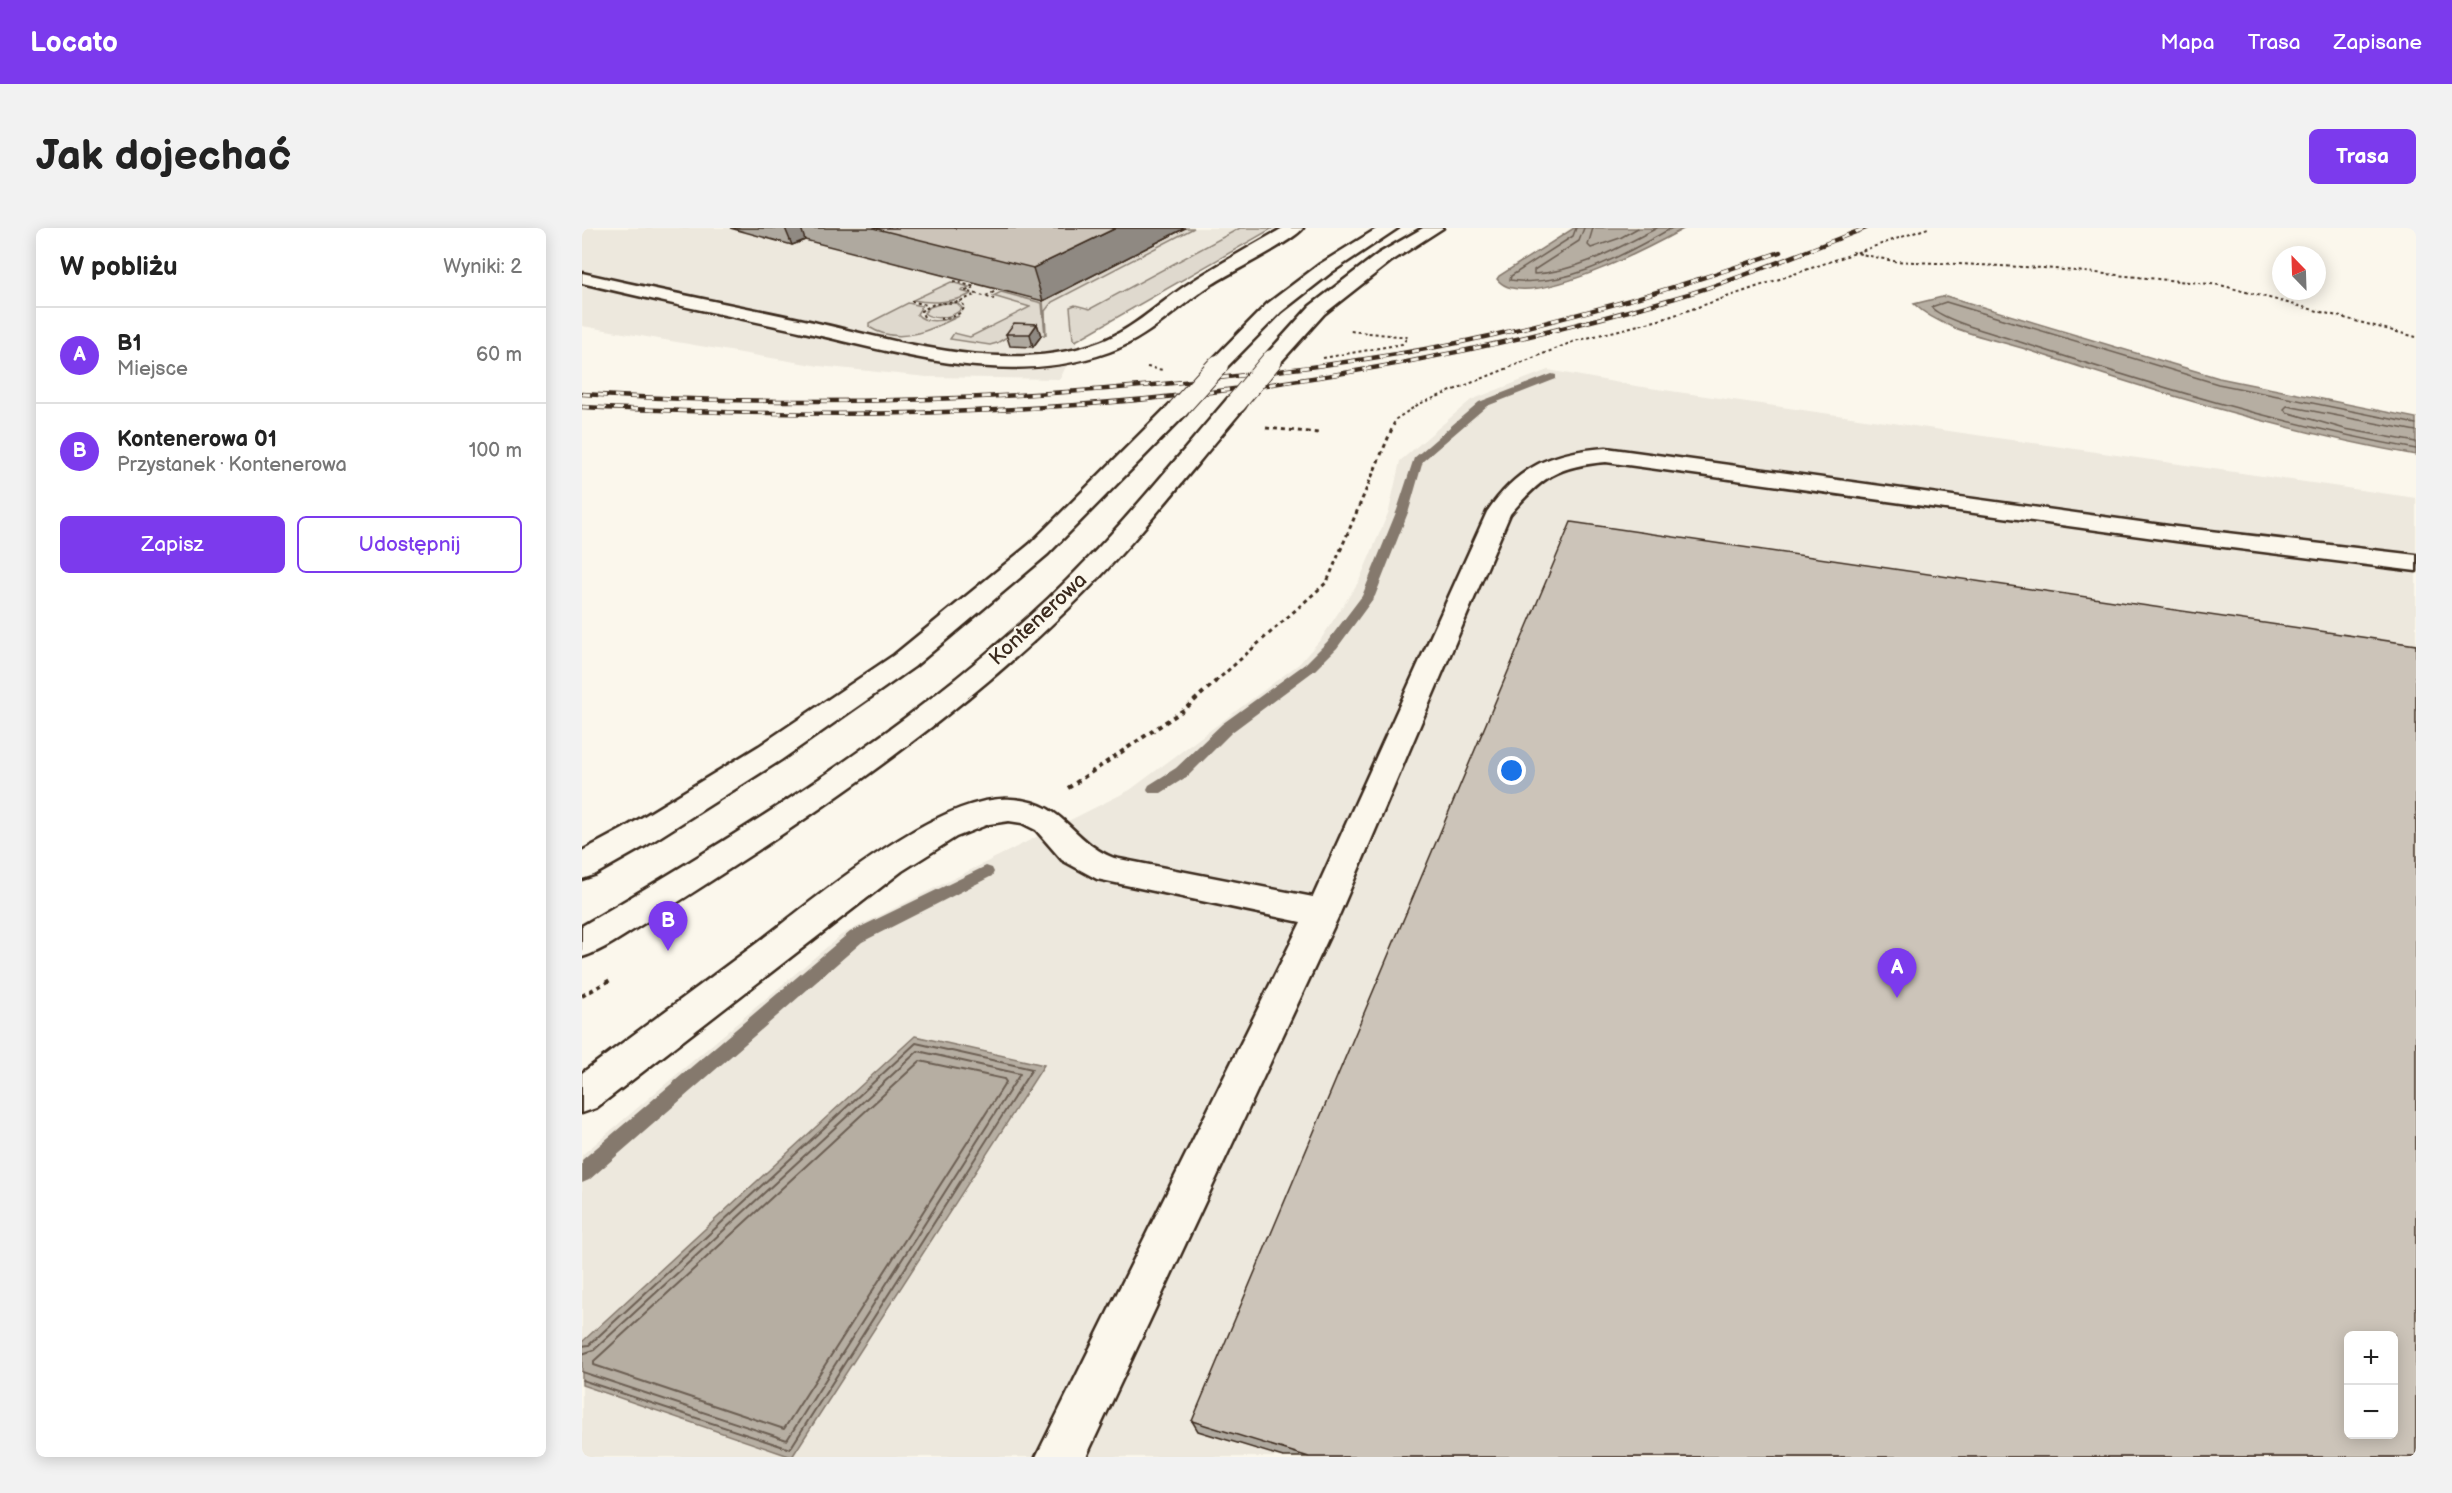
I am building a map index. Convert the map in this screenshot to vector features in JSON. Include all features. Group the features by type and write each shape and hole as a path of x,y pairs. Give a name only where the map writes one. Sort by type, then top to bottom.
{"main road":[{"path":"582,278 951,357 972,361 1022,362 1062,358 1099,349 1123,339 1191,290 1295,228"},
{"path":"582,866 635,837 770,753 904,661 1039,549 1274,308 1334,262 1390,228"},
{"name":"Kontenerowa","path":"582,943 700,874 829,788 929,715 1033,627 1095,566 1317,310 1384,258 1435,228"},
{"path":"1061,1457 1323,913 1499,512 1525,480 1548,465 1577,457 1606,455 2176,534 2416,563"},
{"path":"582,1096 890,862 928,835 962,819 1013,811 1037,815 1054,828 1074,852 1095,865 1125,874 1323,913"}],"path":[{"path":"1037,815 1060,794 1185,709 1327,582 1396,419 1419,404 1575,341 1663,319 1852,252 1928,228"},
{"path":"1852,252 1893,261 2044,268 2220,285 2416,337"},
{"path":"953,281 975,287 966,291 994,298"},
{"path":"986,296 996,291"},
{"path":"929,319 920,314 928,306 942,302 959,302 977,294"},
{"path":"911,301 928,306"},
{"path":"935,319 955,316 963,311 965,306 959,302"},
{"path":"1343,330 1404,337"},
{"path":"1264,427 1319,433"}],"shaded area":[{"path":"582,228 1273,228 1079,339 1060,379 927,377 819,366 582,326"},
{"path":"1185,228 1194,228 1052,302 1045,311 1046,335 1043,301"},
{"path":"1240,228 1273,228 1079,339 1075,341 1073,339 1070,307 1075,305 1090,309"},
{"path":"951,282 969,287 961,291 971,294 943,302 913,300"},
{"path":"1001,292 1042,303 1045,335 1010,335 990,345 950,339 954,333 970,337 1030,307 993,296"},
{"path":"908,303 922,306 917,314 925,320 943,320 959,316 926,331 903,336 880,333 869,327 869,323"},
{"path":"943,303 957,303 962,308 944,317 933,317 924,313 930,307"},
{"path":"1548,370 1636,386 2416,498 2416,1457 582,1457 582,1155 841,935 1130,790 1299,664 1321,639 1359,581 1389,511 1400,461 1471,400"}],"water":[{"path":"1574,228 1685,228 1619,261 1560,283 1533,289 1512,288 1497,279"},
{"path":"1946,296 2219,378 2416,418 2416,455 2269,422 2124,381 1968,333 1939,321 1914,304"},
{"path":"915,1036 1044,1065 792,1457 582,1385 582,1342"}],"building":[{"path":"873,228 1116,228 1033,268"},
{"path":"1014,323 1037,324 1030,334 1006,334"},
{"path":"1571,522 2416,645 2416,1457 1309,1457 1192,1421"}],"waterway":[{"path":"1155,789 1182,772 1227,728 1310,667 1332,645 1368,596 1403,510 1418,460 1483,404 1552,377"},
{"path":"582,1173 856,937 986,872"}],"railway":[{"path":"582,407 789,413 944,412 1082,405 1254,387 1424,359 1592,321 1723,282 1866,228"},
{"path":"582,394 738,400 893,400 1048,393 1203,380 1394,355 1498,334 1620,303 1780,252"}],"place":[{"name":"Kontenerowa 01","path":"668,951"},
{"name":"B1","path":"1897,998"}]}
